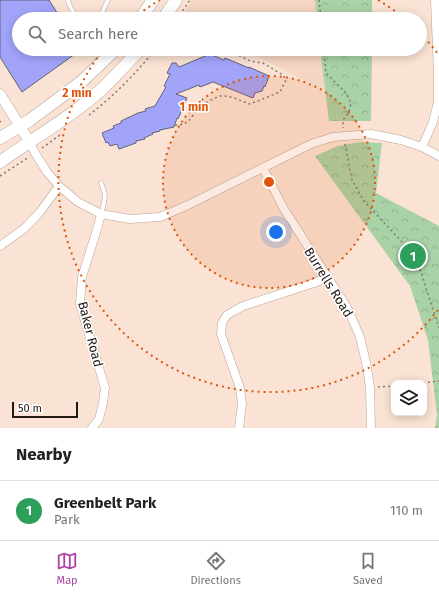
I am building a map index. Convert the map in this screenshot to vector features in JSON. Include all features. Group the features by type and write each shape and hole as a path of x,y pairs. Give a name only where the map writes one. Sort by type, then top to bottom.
{"main road":[{"path":"145,12 153,0"},
{"path":"168,12 176,0"},
{"path":"0,138 20,126 81,82 109,56"},
{"path":"0,162 71,113 101,89 134,56"}],"street":[{"path":"422,147 433,122 438,102 437,10 435,0"},
{"path":"0,94 35,152 59,186 78,202 101,214 130,219 160,217 188,205 311,144 333,136 371,134 401,140 422,147 439,156"},
{"name":"Burrells Road","path":"263,168 284,209 348,309 360,337 370,388 371,428"},
{"path":"0,246 25,228 40,212 59,186"},
{"name":"Baker Road","path":"92,428 99,419 104,403 105,388 80,304 82,277 101,214"},
{"path":"239,428 242,404 240,388 221,334 222,323 227,315 243,306 317,282 327,277"}],"lane":[{"path":"68,0 73,12"},
{"path":"102,12 108,0"},
{"path":"101,182 105,191 105,202 101,214"}],"path":[{"path":"182,12 190,0"},
{"path":"319,0 320,12"},
{"path":"175,125 187,123 199,107 220,96 230,97 250,104 280,92 286,80 283,75 263,64 250,61 240,56"},
{"path":"325,56 326,73 346,93 351,103 349,112 343,120 344,136 352,180 364,201 417,260 439,328"},
{"path":"0,176 27,158"},
{"path":"427,382 439,381"},
{"path":"370,388 391,386"}],"shaded area":[{"path":"192,0 315,0 316,12 185,12"},
{"path":"256,56 321,56 325,91"}],"green space":[{"path":"315,0 372,0 372,12 316,12"},
{"path":"321,56 372,56 371,121 329,121"},
{"path":"360,142 382,143 376,193 439,226 439,428 435,428 437,415 428,340 410,286 315,156 338,146"}],"building":[{"path":"0,0 49,0 57,12 12,12 12,56 72,56 22,92 0,57"},
{"path":"205,56 215,56 224,60 225,58 269,76 265,87 264,86 262,91 255,93 253,98 213,82 200,87 199,85 176,94 187,98 174,127 152,133 153,134 144,138 145,139 136,141 136,143 119,149 117,144 110,146 108,142 106,143 102,133 114,128 113,126 121,123 121,121 146,111 145,109 155,106 166,87 164,86 170,74 167,73 172,63 176,63 179,67"}],"place":[{"name":"Greenbelt Park","path":"413,256"}]}
